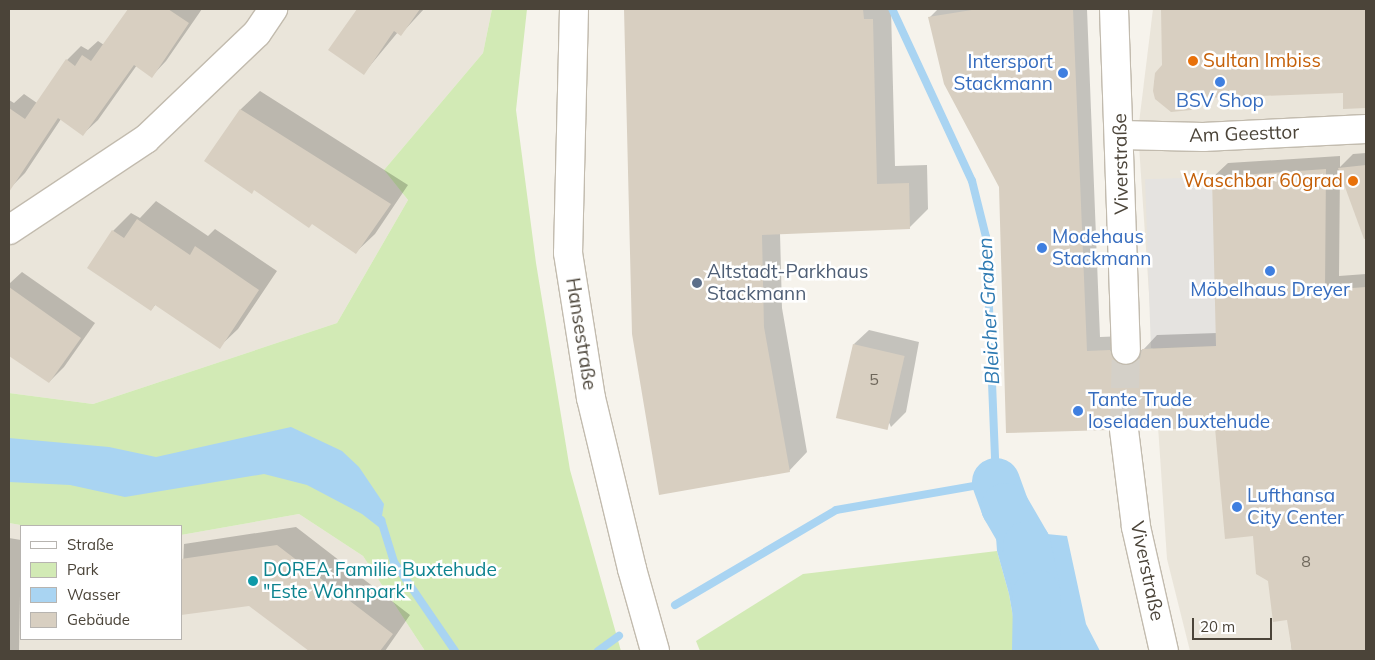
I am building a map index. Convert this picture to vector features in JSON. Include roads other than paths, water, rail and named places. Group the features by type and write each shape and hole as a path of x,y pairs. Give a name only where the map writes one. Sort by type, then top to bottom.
{"street":[{"path":"9,230 146,140 256,33 273,9"},
{"name":"Hansestraße","path":"574,9 568,253 591,398 632,569 656,651"},
{"name":"Viverstraße","path":"1114,9 1121,135 1126,350"},
{"name":"Am Geesttor","path":"1121,135 1203,137 1366,128"},
{"name":"Viverstraße","path":"1124,430 1136,527 1164,651"}],"water":[{"path":"291,427 342,451 359,467 384,504 380,528 362,514 307,485 264,474 125,497 70,485 9,482 9,438 109,447 156,457"},
{"path":"1005,530 1067,536 1086,624 1100,651 1019,651 1009,594 997,551 996,537"}],"waterway":[{"name":"Bleicher Graben","path":"675,605 836,510 996,482 986,237 972,181 892,9"},
{"path":"996,482 1005,507 1027,545 1037,594 1036,651"},
{"path":"374,515 381,520 394,562 455,651"},
{"path":"598,651 619,636"}],"tunnel":[{"path":"1124,430 1126,350"}],"place":[{"name":"Sultan Imbiss","path":"1193,61"},
{"name":"Intersport Stackmann","path":"1063,73"},
{"name":"BSV Shop","path":"1220,82"},
{"name":"Waschbar 60grad","path":"1353,181"},
{"name":"Modehaus Stackmann","path":"1042,248"},
{"name":"Möbelhaus Dreyer","path":"1270,271"},
{"name":"Altstadt-Parkhaus Stackmann","path":"697,283"},
{"name":"Tante Trude loseladen buxtehude","path":"1078,411"},
{"name":"Lufthansa City Center","path":"1237,507"},
{"name":"DOREA Familie Buxtehude \"Este Wohnpark\"","path":"253,581"}]}
